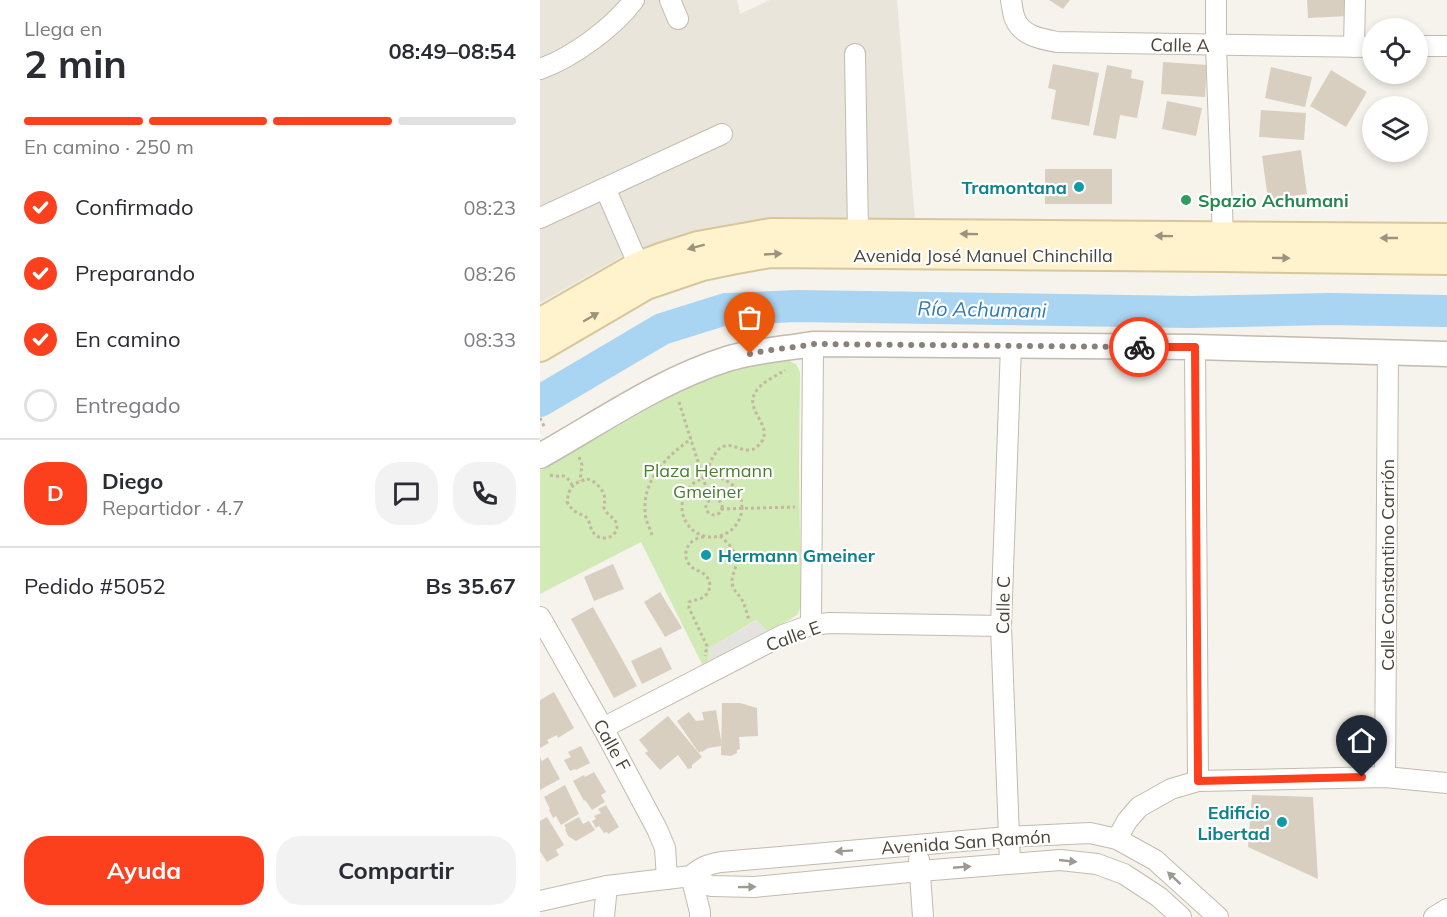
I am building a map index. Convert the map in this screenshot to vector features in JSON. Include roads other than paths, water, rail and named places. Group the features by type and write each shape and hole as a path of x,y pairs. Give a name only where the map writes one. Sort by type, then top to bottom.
{"main road":[{"name":"Avenida José Manuel Chinchilla","path":"540,323 643,276 770,253 858,244 1223,247 1447,238"},
{"name":"Avenida José Manuel Chinchilla","path":"1223,247 1447,260"},
{"name":"Avenida José Manuel Chinchilla","path":"540,347 643,276"}],"street":[{"path":"540,69 550,66 581,48 627,10 634,0"},
{"path":"670,0 678,19"},
{"name":"Calle A","path":"1011,0 1016,21 1027,34 1057,42 1362,47"},
{"path":"1216,0 1223,247"},
{"path":"1355,0 1362,41"},
{"path":"1428,46 1447,46"},
{"path":"855,54 858,244"},
{"path":"540,218 722,134"},
{"path":"605,188 643,276"},
{"path":"811,625 813,344"},
{"path":"543,464 655,389 684,375 728,359 772,349 813,344 1195,347 1447,354"},
{"name":"Calle C","path":"1010,863 1001,626 1011,346"},
{"path":"1195,347 1198,781"},
{"name":"Calle Constantino Carrión","path":"1385,777 1388,353"},
{"name":"Calle F","path":"540,618 657,829 665,848 667,879"},
{"name":"Calle E","path":"603,728 783,635 811,625 830,623 1001,626"},
{"path":"1117,839 1127,821 1139,807 1171,789 1198,781 1385,777 1447,783"},
{"name":"Avenida San Ramón","path":"540,901 607,886 691,876 708,864 721,862 1008,837 1090,833 1117,839 1155,860 1218,917"},
{"path":"918,846 922,917"},
{"name":"Avenida San Ramón","path":"691,876 712,886 754,887 1060,860 1096,864 1124,874 1159,897 1181,917"},
{"path":"691,876 700,917"},
{"path":"604,917 607,886"},
{"path":"1434,917 1447,909"}],"waterway":[{"name":"Río Achumani","path":"540,401 662,329 726,309 797,306 1191,312 1329,309 1447,311"}],"place":[{"name":"Tramontana","path":"1079,187"},
{"name":"Spazio Achumani","path":"1186,200"},
{"name":"Hermann Gmeiner","path":"706,555"},
{"name":"Edificio Libertad","path":"1282,822"}],"park label":[{"name":"Plaza Hermann Gmeiner","path":"708,480"}]}
